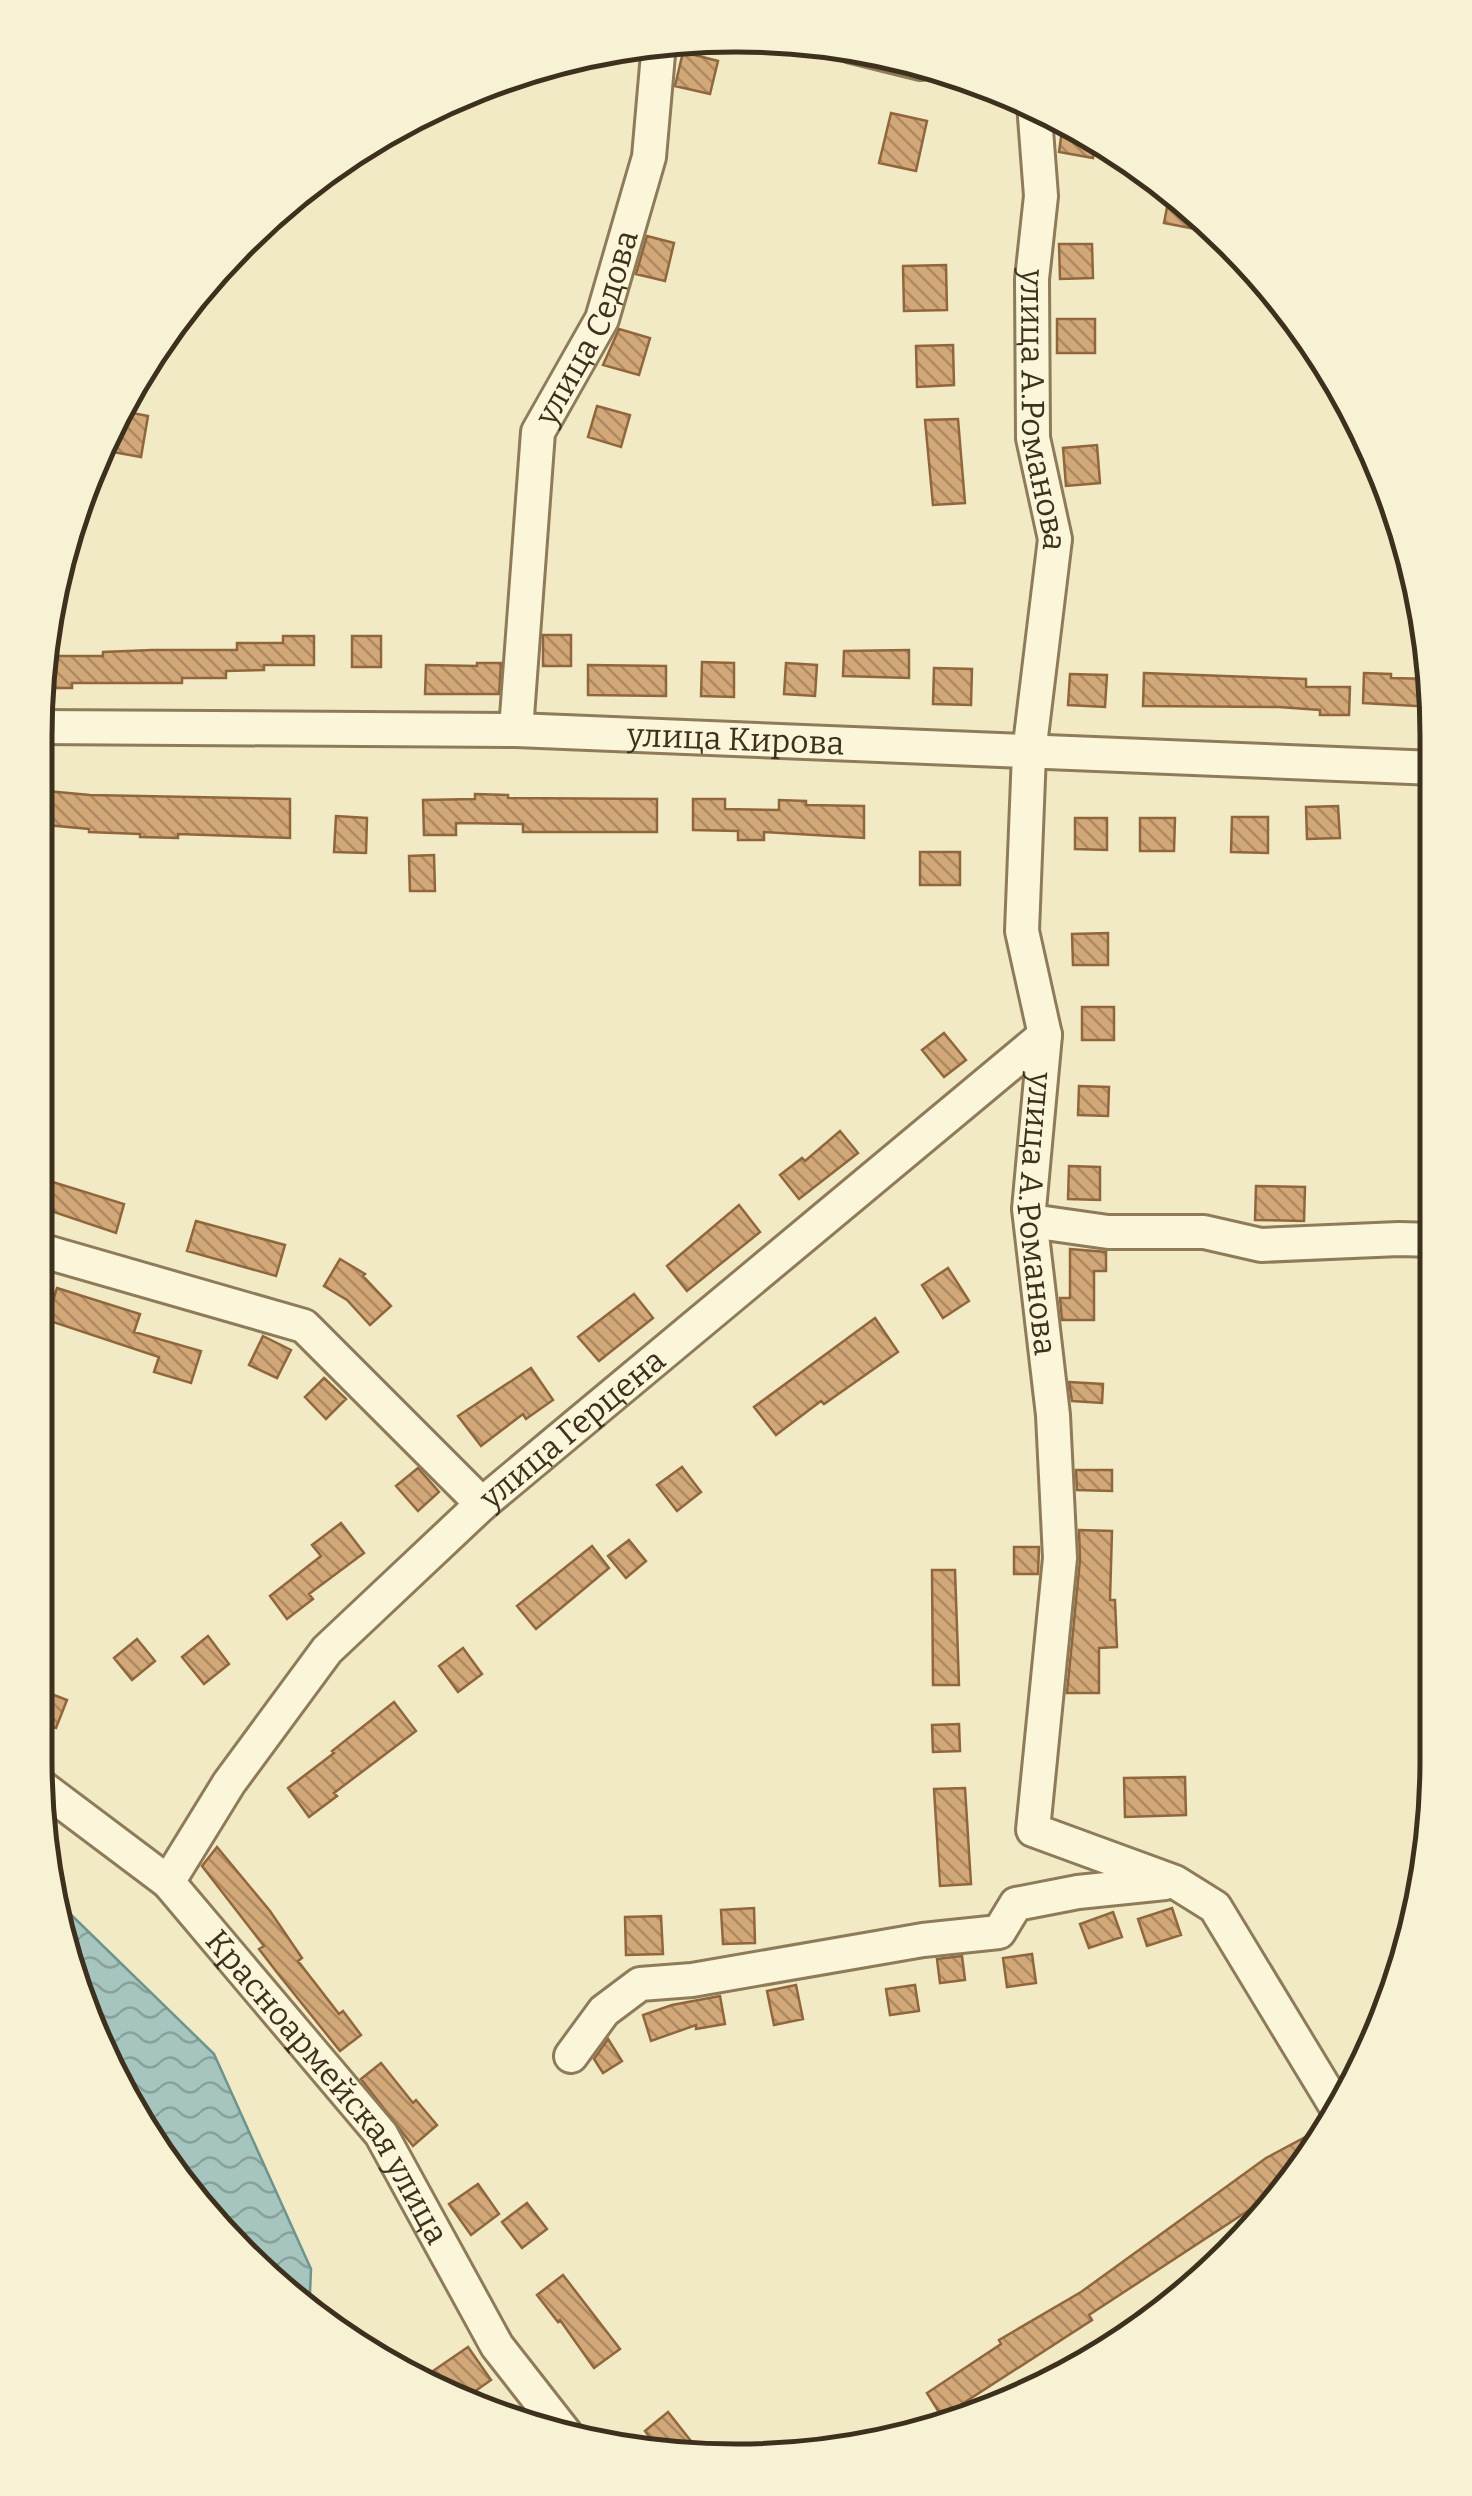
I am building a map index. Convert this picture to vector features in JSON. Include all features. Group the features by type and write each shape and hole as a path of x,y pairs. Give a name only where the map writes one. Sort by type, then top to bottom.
{"street":[{"name":"улица Седова","path":"516,730 538,432 602,318 649,156 657,57"},
{"name":"улица А.Романова","path":"1034,121 1042,196 1032,279 1033,438 1056,539 1029,753 1022,931 1045,1035 1031,1222 1053,1415 1060,1558 1033,1830 1174,1882 1215,1907 1330,2097"},
{"name":"улица Кирова","path":"52,727 516,730 1420,767"},
{"name":"улица Герцена","path":"168,1882 230,1783 327,1650 482,1504 1045,1035"},
{"path":"1031,1222 1108,1232 1204,1232 1260,1245 1420,1239"},
{"path":"52,1254 304,1326 482,1504"},
{"name":"Красноармейская улица","path":"54,1797 168,1882 381,2134 498,2346 554,2418"},
{"path":"571,2056 604,2011 640,1984 692,1980 923,1940 1000,1932 1016,1904 1078,1892 1174,1882"}],"water":[{"path":"71,1915 214,2054 311,2269 310,2294 222,2211 168,2140 144,2102 105,2022"}],"building":[{"path":"682,55 718,61 710,94 675,86"},
{"path":"891,113 927,121 916,171 879,163"},
{"path":"1061,135 1094,154 1093,158 1059,152"},
{"path":"1167,206 1194,229 1164,223"},
{"path":"647,236 674,243 665,281 636,274"},
{"path":"1059,244 1092,244 1093,278 1060,279"},
{"path":"946,265 947,310 904,311 903,266"},
{"path":"1057,319 1095,319 1095,353 1057,353"},
{"path":"619,329 650,338 639,375 603,365"},
{"path":"953,345 954,385 917,387 916,346"},
{"path":"597,406 630,415 621,447 588,437"},
{"path":"134,413 148,416 141,457 115,452"},
{"path":"958,419 965,503 933,505 925,420"},
{"path":"1097,445 1100,483 1066,486 1063,448"},
{"path":"543,635 571,635 571,666 543,666"},
{"path":"283,636 314,636 314,665 264,665 264,670 226,671 226,678 182,678 182,683 72,683 72,688 54,688 57,656 237,650 237,643 283,643"},
{"path":"352,636 381,636 381,667 352,667"},
{"path":"909,650 909,678 843,676 844,651"},
{"path":"702,662 734,663 734,697 701,696"},
{"path":"501,663 499,694 425,694 426,665"},
{"path":"786,663 817,665 815,696 784,694"},
{"path":"588,665 666,666 666,696 588,695"},
{"path":"934,668 972,669 971,705 933,704"},
{"path":"1144,673 1306,679 1306,687 1350,687 1349,715 1320,715 1320,710 1279,707 1143,706"},
{"path":"1364,673 1417,679 1419,706 1363,703"},
{"path":"1070,674 1107,675 1105,707 1068,705"},
{"path":"52,791 290,799 290,838 178,834 178,838 140,837 52,826"},
{"path":"475,794 508,798 657,799 657,832 523,832 523,824 456,823 456,835 424,835 423,800 475,799"},
{"path":"693,799 725,799 725,809 779,810 779,800 806,801 806,805 864,806 864,838 764,832 764,840 738,840 738,831 693,830"},
{"path":"1338,806 1340,838 1307,839 1306,807"},
{"path":"336,816 367,818 366,853 334,852"},
{"path":"1232,817 1268,817 1268,853 1231,852"},
{"path":"1075,818 1107,818 1107,850 1075,849"},
{"path":"1140,818 1175,818 1174,851 1140,851"},
{"path":"920,852 960,852 960,885 920,885"},
{"path":"434,855 435,891 410,891 409,856"},
{"path":"1108,933 1108,965 1073,965 1072,934"},
{"path":"1082,1007 1114,1007 1114,1040 1082,1040"},
{"path":"944,1033 966,1060 944,1077 922,1050"},
{"path":"1079,1086 1109,1087 1108,1116 1078,1115"},
{"path":"840,1131 858,1153 799,1199 780,1175 802,1158 805,1161"},
{"path":"1069,1166 1100,1167 1100,1200 1068,1199"},
{"path":"52,1182 124,1204 116,1233 52,1211"},
{"path":"1256,1186 1305,1187 1304,1221 1255,1220"},
{"path":"739,1205 760,1232 687,1291 667,1266"},
{"path":"196,1221 285,1245 276,1276 187,1251"},
{"path":"1070,1249 1106,1252 1106,1271 1094,1271 1094,1320 1062,1320 1060,1298 1070,1298"},
{"path":"340,1259 365,1274 391,1306 370,1325 347,1300 324,1286"},
{"path":"948,1268 969,1301 943,1318 922,1285"},
{"path":"57,1288 140,1314 134,1332 201,1351 191,1383 154,1372 159,1357 52,1322"},
{"path":"634,1294 653,1318 599,1361 578,1337"},
{"path":"875,1318 898,1352 776,1435 754,1407"},
{"path":"263,1336 291,1350 277,1378 249,1365"},
{"path":"531,1368 553,1400 526,1419 523,1414 481,1446 458,1416"},
{"path":"324,1378 346,1399 326,1419 305,1397"},
{"path":"1069,1382 1103,1384 1102,1403 1072,1401"},
{"path":"682,1467 701,1492 677,1511 657,1485"},
{"path":"418,1468 439,1492 418,1511 396,1486"},
{"path":"1076,1470 1112,1470 1112,1491 1077,1490"},
{"path":"341,1523 364,1553 309,1594 313,1599 287,1619 270,1596 321,1556 312,1545"},
{"path":"1079,1530 1112,1531 1110,1600 1115,1600 1117,1647 1099,1648 1099,1693 1067,1693 1080,1560"},
{"path":"629,1540 646,1561 626,1578 608,1556"},
{"path":"592,1546 609,1568 536,1629 517,1606"},
{"path":"1014,1547 1039,1547 1038,1574 1014,1574"},
{"path":"932,1570 955,1570 959,1685 933,1685"},
{"path":"208,1636 229,1664 204,1684 182,1657"},
{"path":"137,1639 155,1661 132,1680 114,1658"},
{"path":"463,1648 482,1674 458,1692 439,1666"},
{"path":"52,1694 67,1700 56,1728 52,1726"},
{"path":"394,1702 416,1731 334,1793 337,1796 309,1817 288,1788"},
{"path":"959,1724 960,1751 933,1752 932,1725"},
{"path":"1185,1777 1186,1815 1125,1817 1124,1778"},
{"path":"965,1788 971,1884 940,1886 934,1789"},
{"path":"217,1847 270,1911 302,1958 298,1961 339,2014 343,2011 361,2035 340,2051 259,1949 264,1946 202,1866"},
{"path":"754,1908 755,1943 723,1944 721,1910"},
{"path":"1172,1908 1181,1935 1147,1946 1138,1919"},
{"path":"1113,1912 1122,1937 1089,1948 1080,1924"},
{"path":"661,1916 663,1954 626,1955 625,1917"},
{"path":"1032,1954 1036,1983 1007,1987 1003,1958"},
{"path":"962,1956 965,1980 940,1983 937,1959"},
{"path":"796,1985 803,2019 774,2025 767,1991"},
{"path":"915,1985 919,2011 890,2015 886,1989"},
{"path":"720,1996 725,2024 696,2029 696,2025 651,2041 643,2015"},
{"path":"608,2039 622,2061 603,2073 594,2059"},
{"path":"381,2063 413,2103 416,2100 437,2125 413,2146 361,2079"},
{"path":"1306,2137 1253,2208 1089,2315 1092,2320 960,2406 939,2412 927,2393 1001,2344 999,2340 1081,2292 1266,2158"},
{"path":"478,2184 499,2214 471,2235 449,2204"},
{"path":"527,2203 547,2229 522,2248 502,2222"},
{"path":"563,2275 620,2349 594,2368 537,2295"},
{"path":"468,2347 491,2380 475,2391 432,2372"},
{"path":"668,2412 692,2442 651,2438 645,2431"}]}
